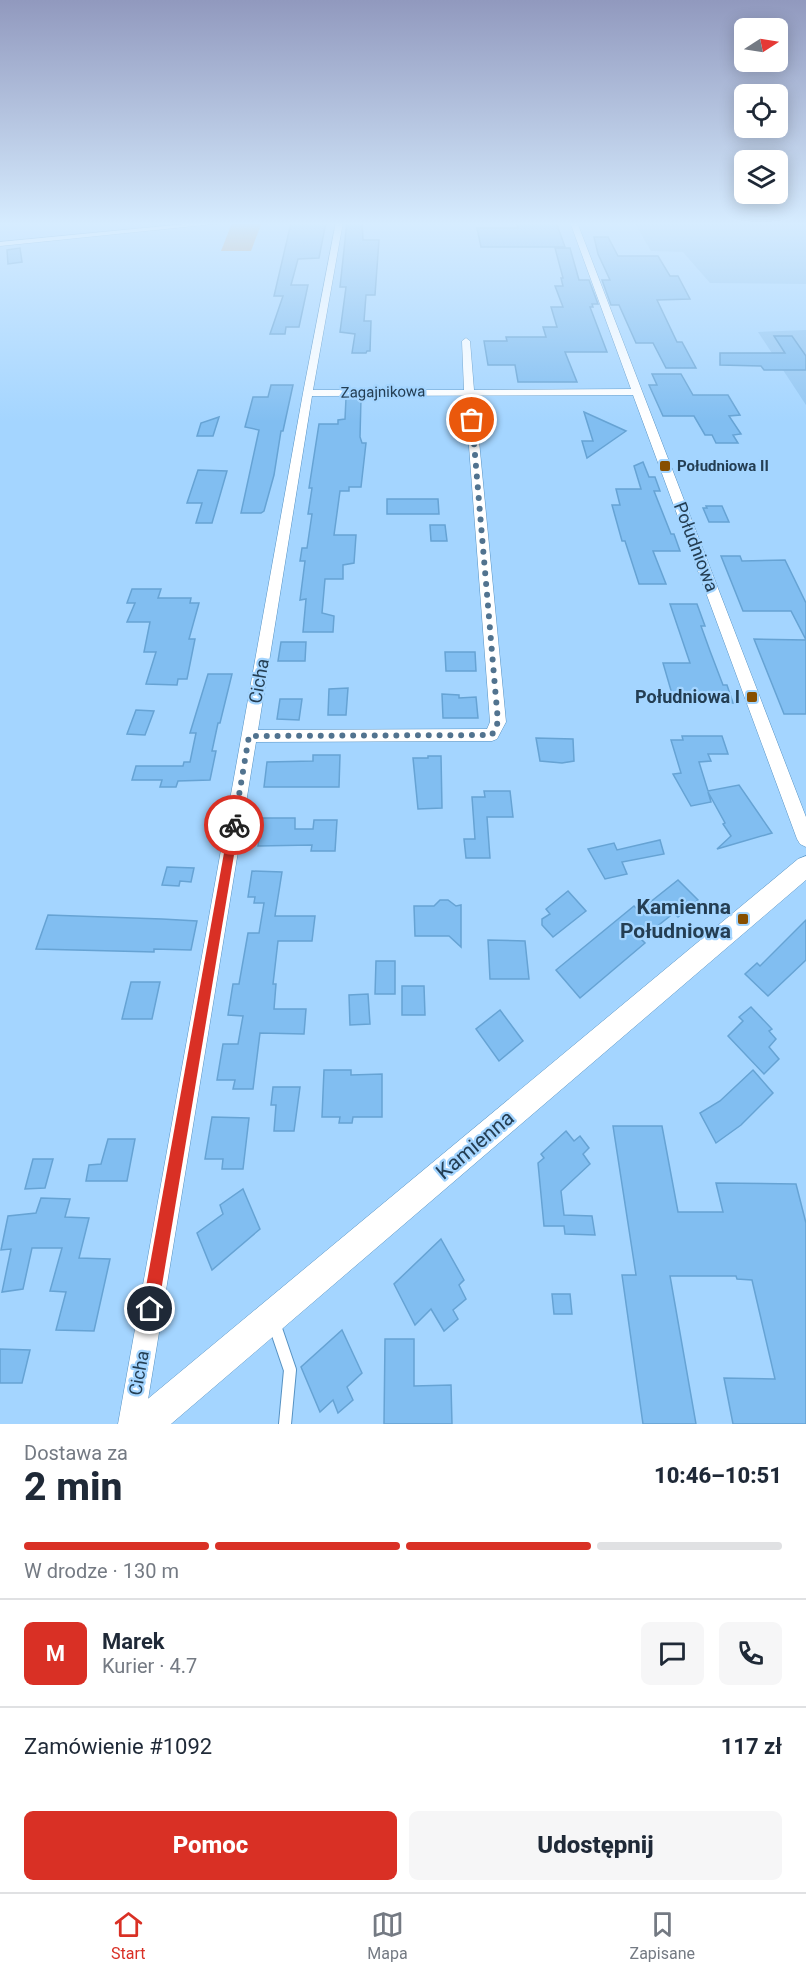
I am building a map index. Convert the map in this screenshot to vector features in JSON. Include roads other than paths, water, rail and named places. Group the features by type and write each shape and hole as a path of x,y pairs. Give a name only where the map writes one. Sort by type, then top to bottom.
{"street":[{"name":"Cicha","path":"130,1424 328,288"},
{"name":"Południowa","path":"598,288 806,839"},
{"path":"466,341 469,391"},
{"name":"Zagajnikowa","path":"308,393 638,392"},
{"path":"249,736 492,735 496,730 498,722 472,420"},
{"name":"Kamienna","path":"144,1424 806,866"}],"lane":[{"path":"271,1316 290,1370 285,1424"}],"place":[{"name":"Południowa II","path":"665,466"},
{"name":"Południowa I","path":"752,697"},
{"name":"Kamienna Południowa","path":"743,919"}]}
